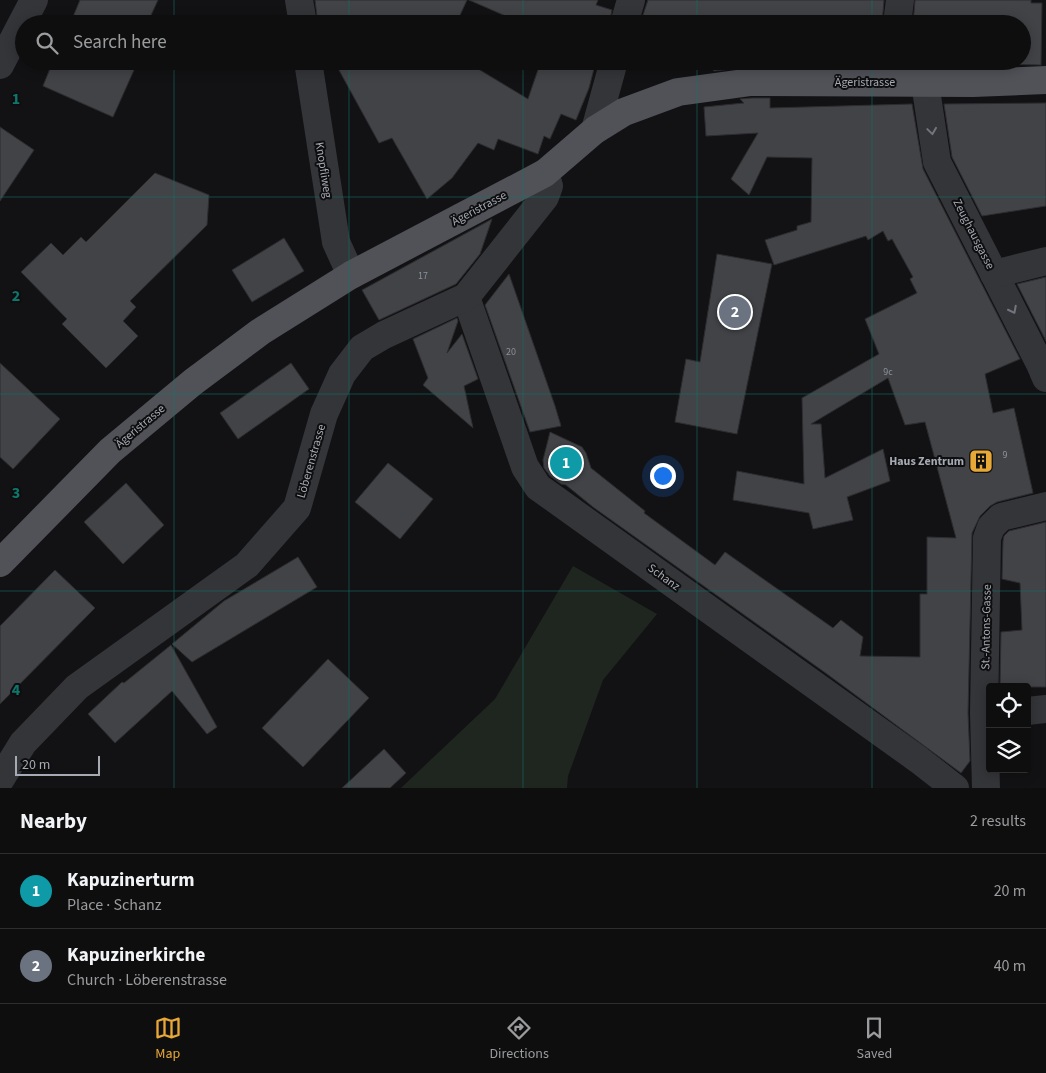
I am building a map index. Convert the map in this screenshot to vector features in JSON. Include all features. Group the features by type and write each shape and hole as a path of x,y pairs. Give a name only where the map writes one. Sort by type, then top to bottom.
{"main road":[{"name":"Ägeristrasse","path":"0,563 110,451 185,388 260,332 351,275 544,173 595,130 624,112 678,92 751,82 897,72 926,83 1046,80"}],"street":[{"path":"26,15 34,0"},
{"path":"300,0 302,15"},
{"path":"627,15 631,0"},
{"path":"898,15 900,0"},
{"path":"0,65 15,36"},
{"name":"Knopfliweg","path":"309,70 336,242 351,275"},
{"path":"595,130 612,70"},
{"name":"Zeughausgasse","path":"926,83 937,162 1046,378"},
{"name":"Löberenstrasse","path":"0,780 23,743 78,687 247,565 297,508 324,414 342,374 362,348 384,335 466,296 545,197 549,186 544,173"},
{"path":"994,274 1046,261"},
{"name":"Schanz","path":"466,296 525,467 538,487 919,760 955,788"},
{"name":"St.-Antons-Gasse","path":"987,683 987,538 991,527 1001,517 1046,506"},
{"path":"1031,710 1046,709"},
{"name":"St.-Antons-Gasse","path":"986,788 987,728"}],"shaded area":[{"path":"573,566 657,614 603,680 568,776 567,788 401,788 495,699"}],"building":[{"path":"80,0 158,0 151,15 74,15"},
{"path":"315,0 467,0 460,15 317,15"},
{"path":"469,0 598,0 596,5 612,10 611,15 503,15"},
{"path":"648,0 884,0 883,15 643,15"},
{"path":"915,0 1031,0 1031,3 1042,3 1041,65 1031,65 1031,15 914,15"},
{"path":"49,70 134,70 113,117 43,86"},
{"path":"339,70 480,70 528,99 538,70 594,70 589,88 576,120 561,114 550,139 544,136 538,154 498,139 494,150 478,143 452,178 427,199 392,138 379,143"},
{"path":"770,98 770,108 912,104 923,169 1020,359 985,374 993,413 1014,408 1033,493 997,502 990,506 980,516 972,533 968,713 970,761 961,773 827,674 593,507 566,485 561,484 550,476 544,468 543,460 550,432 582,447 591,468 645,511 644,513 715,565 725,552 833,628 841,620 863,637 860,656 920,657 920,594 927,594 927,537 956,538 925,422 905,425 888,378 811,424 821,424 825,478 883,449 890,481 847,497 853,520 813,529 809,513 733,500 737,471 804,484 802,398 879,354 865,319 917,293 910,279 913,277 892,239 888,241 883,231 868,240 866,236 774,265 765,240 797,230 797,226 811,222 812,158 767,157 749,195 731,179 758,133 706,136 704,107 744,103 740,99"},
{"path":"1046,103 1046,206 982,216 952,157 944,104"},
{"path":"0,127 34,150 0,201"},
{"path":"155,173 209,195 207,225 130,301 136,307 123,321 138,336 106,368 62,324 67,319 21,272 51,243 63,255 81,237 86,242"},
{"path":"492,219 480,254 456,284 379,320 362,290"},
{"path":"284,238 304,271 252,302 232,270"},
{"path":"717,254 772,264 737,434 675,422 686,359 700,362"},
{"path":"509,274 561,426 530,432 485,305"},
{"path":"1046,277 1046,341 1017,284"},
{"path":"457,318 458,321 447,353 462,334 478,379 464,386 473,428 423,385 428,378 413,339"},
{"path":"0,363 60,419 13,469 0,457"},
{"path":"291,363 309,389 238,439 220,413"},
{"path":"388,463 433,499 400,539 355,502"},
{"path":"126,483 164,525 123,564 84,522"},
{"path":"1046,522 1046,687 1031,687 1031,683 1000,683 1001,632 1022,630 1020,583 1002,579 1003,541 1004,536 1009,531"},
{"path":"298,557 317,587 192,662 172,644 224,601"},
{"path":"55,570 95,608 0,704 0,626"},
{"path":"171,645 217,727 207,734 172,691 115,743 88,714 122,682 124,683"},
{"path":"328,659 369,698 303,767 262,728"},
{"path":"384,749 406,773 390,788 342,788"}],"place":[{"name":"Kapuzinerkirche","path":"735,312"},
{"name":"Haus Zentrum","path":"981,461"},
{"name":"Kapuzinerturm","path":"566,463"}]}
